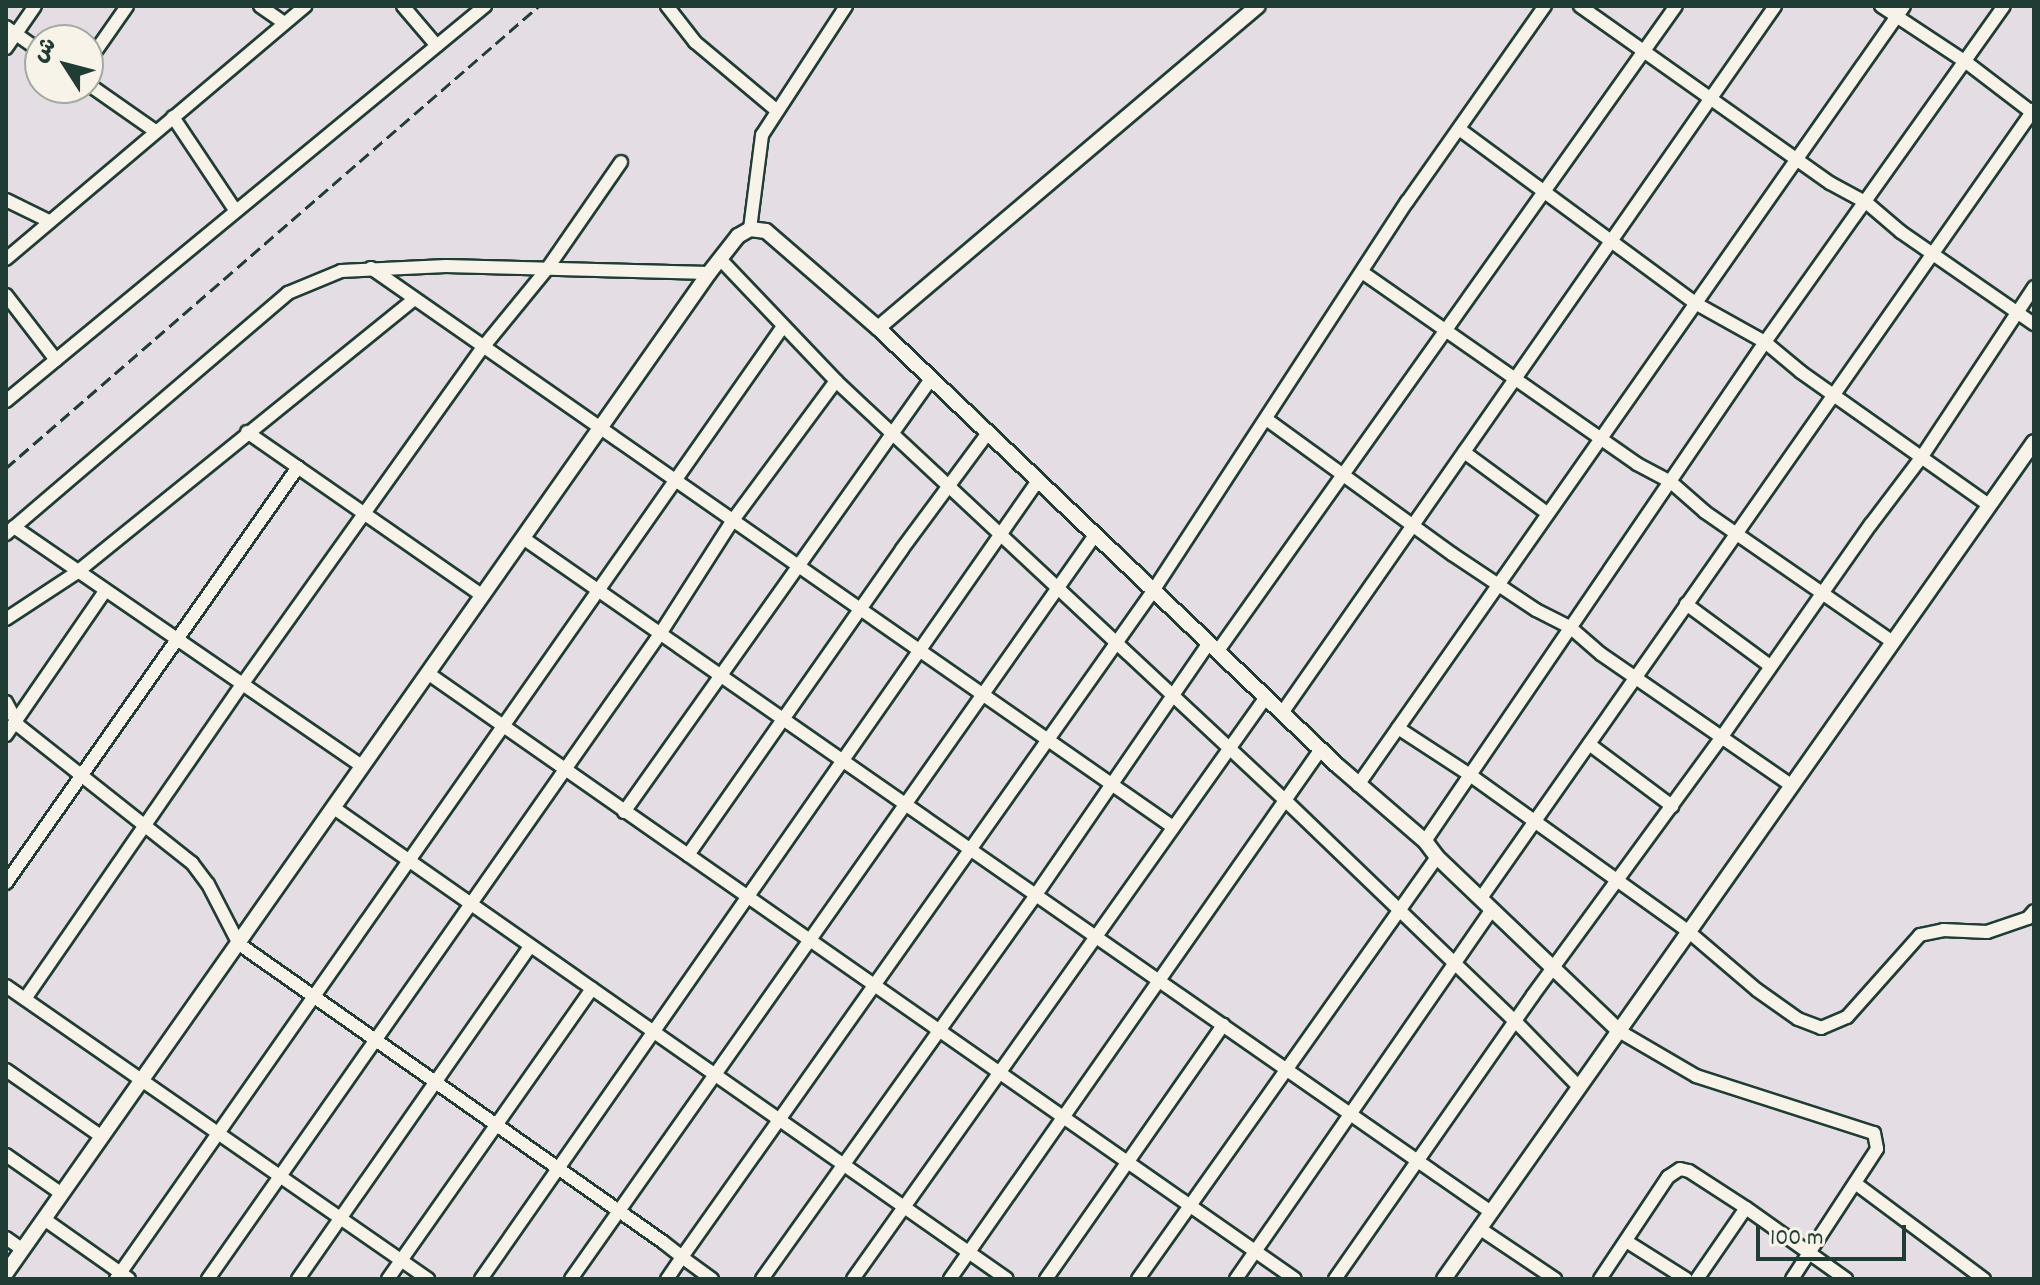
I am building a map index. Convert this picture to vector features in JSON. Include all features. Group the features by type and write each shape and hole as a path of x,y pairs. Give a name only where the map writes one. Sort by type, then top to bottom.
{"street":[{"path":"6,48 11,30 35,6"},
{"path":"104,39 127,6"},
{"path":"260,6 284,23"},
{"path":"6,259 305,6"},
{"path":"403,6 437,46"},
{"path":"6,401 485,6"},
{"path":"667,6 695,42 776,110"},
{"path":"750,229 762,135 846,6"},
{"path":"878,328 1258,6"},
{"path":"667,1279 1153,591 1362,272 1545,6"},
{"path":"1580,6 1796,158 1867,203 2034,324"},
{"path":"762,1279 1035,896 1172,695 1212,648 1342,474 1676,6"},
{"path":"1282,713 1775,6"},
{"path":"1481,898 2033,112 1900,11 1881,6"},
{"path":"1425,841 1672,483 1765,342 1867,203 2004,6"},
{"path":"1358,785 1900,11"},
{"path":"104,95 155,131"},
{"path":"173,117 235,210"},
{"path":"1459,129 1695,303 1765,342 1833,395 1989,505"},
{"path":"25,999 364,513 484,346 547,269 621,162"},
{"path":"6,200 49,221"},
{"path":"6,1273 709,273 738,236 750,229 766,231 878,328 1358,785 1425,841 1437,857 1619,1031 1675,1066 1717,1084 1874,1133 1877,1149 1792,1279"},
{"path":"720,259 782,328 836,381 949,483 1286,801 1456,963 1578,1086"},
{"path":"371,268 599,430 798,564 1173,827"},
{"path":"362,766 179,637 10,530 288,293 341,271 371,268 709,273"},
{"path":"1362,272 1600,437 1672,483 1736,533 1893,642"},
{"path":"1335,1279 1515,1021 1921,458 2034,287"},
{"path":"6,295 56,360"},
{"path":"6,619 76,573 413,300"},
{"path":"44,1219 121,1277 217,1132 406,860 782,328"},
{"path":"624,812 891,431 931,379"},
{"path":"208,1279 563,768 660,634 733,520 836,381"},
{"path":"1266,419 1497,584 1571,628 1792,786"},
{"path":"247,432 483,596"},
{"path":"688,855 859,609 987,434"},
{"path":"1444,1279 2034,442"},
{"path":"1464,452 1547,513"},
{"path":"6,883 298,467"},
{"path":"481,1279 1037,482"},
{"path":"571,1279 1095,535"},
{"path":"523,538 1491,1212"},
{"path":"6,735 105,591"},
{"path":"1686,604 1770,666"},
{"path":"429,674 1192,1204 1295,1279"},
{"path":"853,1279 1266,697"},
{"path":"6,702 15,723 148,825 192,863 208,884 239,944 619,1210 712,1279"},
{"path":"1398,728 1470,775 1689,932 1757,990 1798,1019 1821,1028 1847,1017 1920,935 1943,930 1987,932 2028,918 2034,911"},
{"path":"1589,744 1672,806"},
{"path":"950,1279 1162,981 1321,749"},
{"path":"334,808 1007,1279"},
{"path":"1138,1279 1437,857"},
{"path":"1236,1279 1492,909"},
{"path":"298,1279 530,947"},
{"path":"6,986 428,1279"},
{"path":"388,1279 592,989"},
{"path":"1046,1279 1223,1025"},
{"path":"6,1070 102,1137"},
{"path":"6,1155 62,1194"},
{"path":"1600,1279 1668,1177 1680,1169 1689,1171 1746,1208 1846,1279"},
{"path":"1855,1183 1984,1279"},
{"path":"1697,1279 1746,1208"},
{"path":"1479,1228 1555,1279"},
{"path":"6,1238 22,1249"},
{"path":"1626,1241 1686,1279"}],"railway":[{"path":"6,468 539,6"}]}
